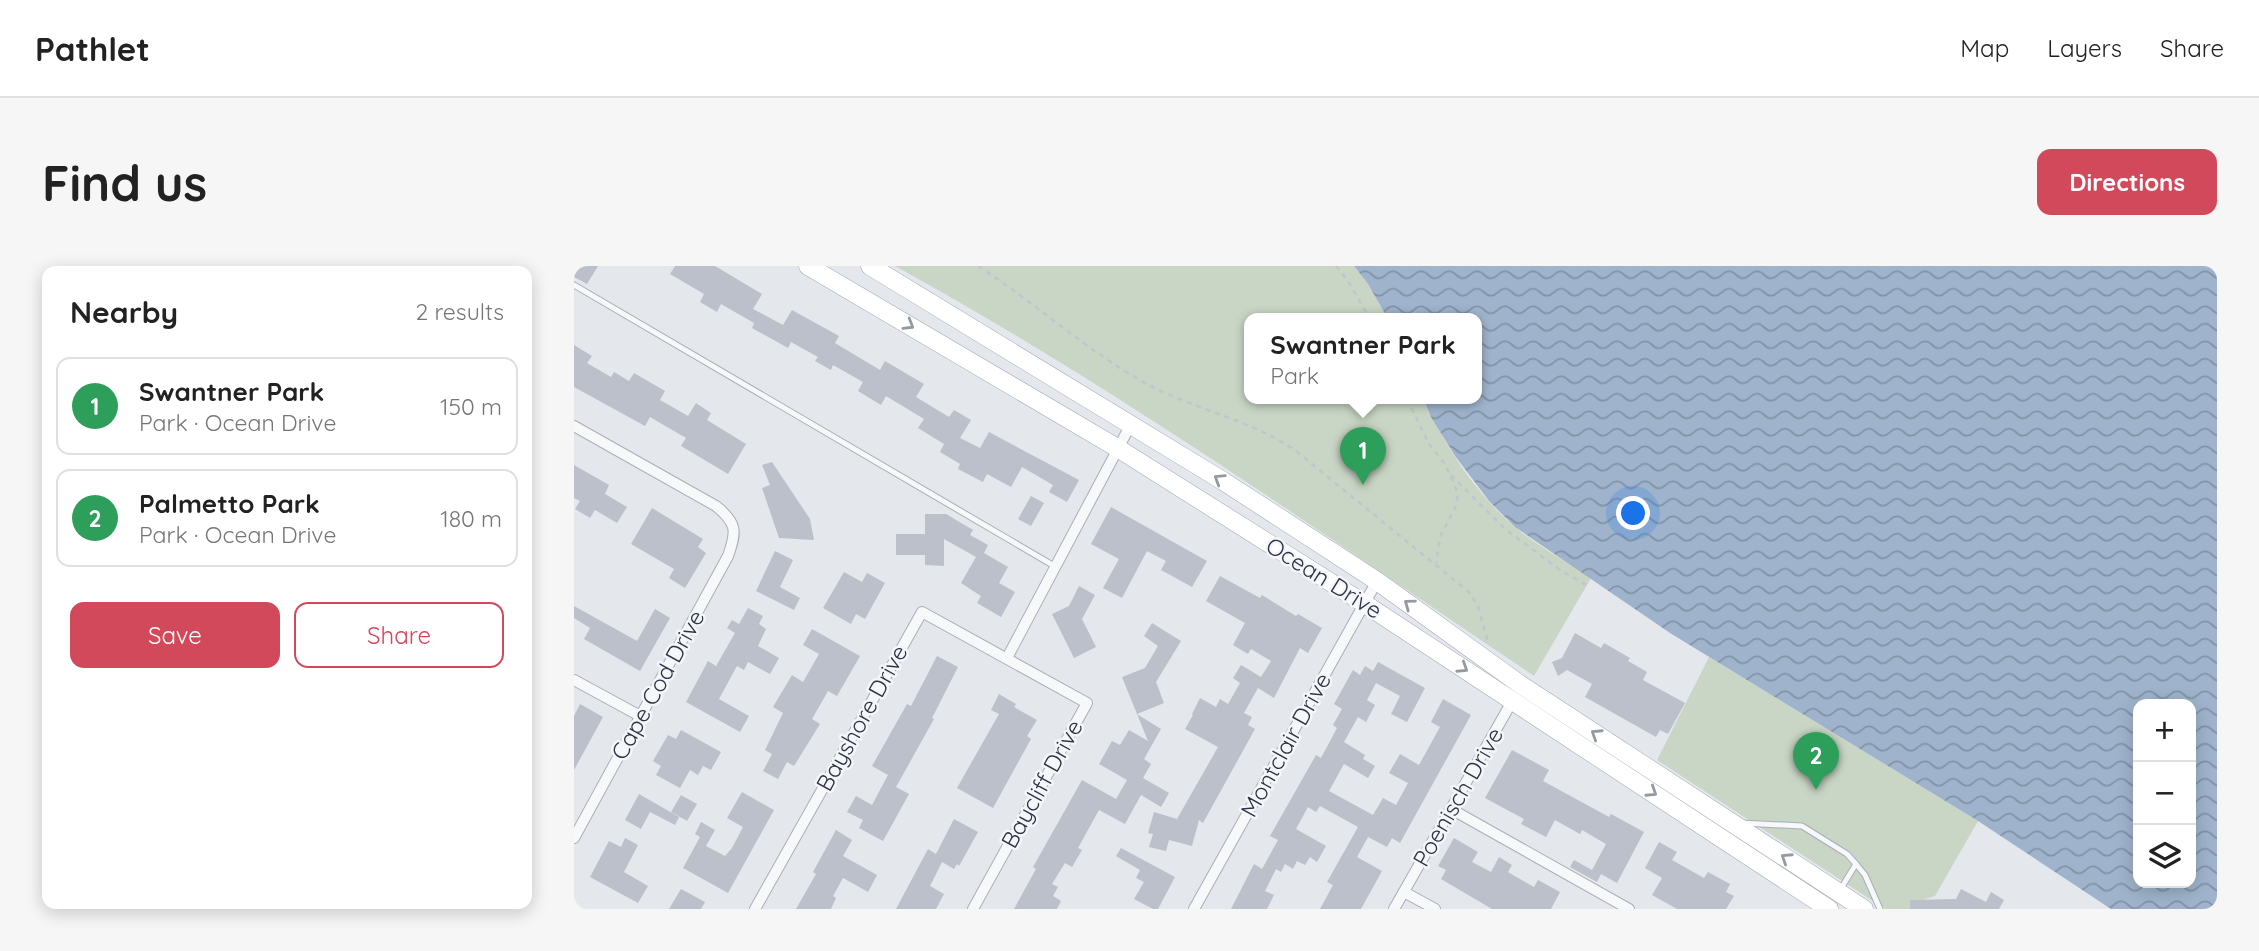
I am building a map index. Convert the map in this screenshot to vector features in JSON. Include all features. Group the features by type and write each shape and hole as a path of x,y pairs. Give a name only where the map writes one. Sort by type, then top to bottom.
{"main road":[{"name":"Ocean Drive","path":"808,266 1119,449 1365,604 1627,754 1864,909"},
{"name":"Ocean Drive","path":"870,266 1131,424 1377,580 1617,770 1823,905"},
{"path":"872,303 889,278"},
{"path":"1258,537 1272,513"},
{"path":"1617,770 1627,754"},
{"path":"1823,905 1833,888"}],"street":[{"path":"1007,659 1131,424"},
{"name":"Cape Cod Drive","path":"574,426 716,506 729,517 735,529 728,556 574,838"},
{"name":"Montclair Drive","path":"1194,909 1377,580"},
{"name":"Bayshore Drive","path":"755,909 922,612 1007,659"},
{"name":"Baycliff Drive","path":"972,909 1087,703 1007,659"},
{"path":"574,681 642,717"},
{"name":"Poenisch Drive","path":"1394,909 1517,693"},
{"path":"1451,809 1629,909"},
{"path":"1404,892 1434,909"}],"lane":[{"path":"574,285 1056,567"},
{"path":"1732,822 1802,826 1847,854 1865,875 1880,909"},
{"path":"1833,888 1856,864"}],"path":[{"path":"978,266 1145,383 1190,404 1276,436 1470,593 1478,606 1490,650"},
{"path":"1336,266 1367,313"},
{"path":"1409,404 1429,444 1445,464 1457,491 1457,504 1440,537 1436,564"},
{"path":"1449,472 1506,529 1560,570 1590,587"}],"green space":[{"path":"895,266 1354,266 1385,313 1244,313 1244,404 1426,404 1451,451 1487,500 1524,534 1591,578 1534,676 1219,464 978,313"},
{"path":"1709,657 1978,821 1935,896 1916,902 1912,909 1885,909 1657,760"}],"water":[{"path":"1354,266 2217,266 2217,909 2111,909 1978,821 1670,633 1515,527 1489,501 1455,456 1426,404 1482,404 1482,313 1385,313"}],"building":[{"path":"576,266 598,266 587,284 574,277"},
{"path":"675,266 715,266 762,294 753,309 783,325 792,310 839,336 835,343 880,370 885,361 924,384 916,397 949,417 954,410 971,420 960,438 980,448 989,432 1079,480 1067,502 1049,492 1053,485 1022,467 1011,487 987,474 983,482 958,469 960,464 940,452 944,444 918,428 924,419 886,396 881,405 858,391 863,382 833,365 831,370 815,361 818,357 791,342 788,348 752,328 754,323 721,304 717,312 700,302 704,294 670,274"},
{"path":"574,345 592,356 587,363 611,377 614,372 629,381 634,373 665,391 660,400 688,416 696,403 711,413 707,420 746,444 728,474 681,446 686,438 650,417 645,426 574,387"},
{"path":"772,462 810,519 814,540 779,538 762,488 770,485 762,465"},
{"path":"574,465 609,485 605,494 627,507 617,523 595,510 590,518 575,509 580,501 574,498"},
{"path":"1031,496 1044,503 1031,526 1018,519"},
{"path":"1111,507 1207,561 1192,587 1161,570 1166,561 1147,551 1122,598 1103,588 1119,559 1091,544"},
{"path":"652,508 703,539 698,547 706,553 685,588 669,578 674,569 631,544"},
{"path":"925,514 946,514 973,530 970,535 988,545 984,553 1008,567 999,583 1015,592 1001,617 977,603 981,596 961,583 976,557 944,539 944,566 925,565 925,555 896,555 896,534 925,534"},
{"path":"775,551 793,560 780,587 800,598 794,610 756,591"},
{"path":"844,572 862,582 867,573 885,583 865,619 856,614 851,624 823,608"},
{"path":"1220,576 1260,598 1262,595 1322,628 1308,653 1300,648 1274,698 1258,688 1244,713 1252,717 1248,725 1255,729 1203,823 1199,820 1192,846 1169,840 1166,851 1149,847 1153,834 1148,833 1154,812 1177,819 1218,747 1185,729 1200,698 1216,707 1220,699 1228,704 1240,683 1233,678 1241,665 1261,677 1271,661 1251,649 1248,654 1233,645 1245,623 1206,601"},
{"path":"1079,586 1095,595 1082,619 1096,647 1074,658 1052,614 1069,606"},
{"path":"574,606 637,641 655,609 670,618 640,671 584,639 590,628 574,618"},
{"path":"748,608 763,616 759,624 766,629 758,646 779,658 770,674 748,662 744,670 737,666 719,699 749,716 740,732 686,702 708,661 716,666 735,633 727,628 732,620 739,624"},
{"path":"1152,623 1181,641 1156,682 1164,703 1137,714 1122,677 1145,668 1158,646 1144,636"},
{"path":"812,629 860,656 837,696 828,691 812,719 820,724 794,766 787,762 778,779 763,771 772,754 765,750 783,713 773,707 792,675 803,682 819,654 803,645"},
{"path":"1575,633 1601,648 1604,643 1630,658 1628,661 1647,672 1643,680 1685,703 1668,734 1660,730 1656,737 1585,697 1592,684 1567,670 1558,676 1552,662 1562,658"},
{"path":"937,656 958,667 932,718 934,719 896,787 909,794 883,841 859,828 863,820 847,812 856,796 872,805 888,775 872,766 907,704 911,706"},
{"path":"1378,662 1425,688 1407,722 1391,714 1400,696 1376,683 1367,700 1375,705 1366,722 1358,717 1344,742 1365,755 1363,759 1375,766 1368,778 1344,764 1329,791 1373,815 1383,798 1396,805 1408,783 1389,773 1400,754 1419,765 1440,727 1431,722 1443,699 1471,715 1400,843 1392,838 1387,847 1368,837 1357,857 1382,871 1361,909 1320,909 1333,885 1327,882 1358,827 1320,806 1316,812 1308,807 1296,829 1326,846 1317,862 1310,857 1305,865 1297,861 1293,869 1285,864 1281,872 1276,869 1265,891 1274,895 1267,909 1231,909 1254,864 1262,869 1278,840 1270,836 1316,755 1321,758 1337,728 1333,725 1342,709 1334,704 1353,670 1360,675 1365,666 1373,671"},
{"path":"999,694 1016,704 1014,707 1037,720 1027,736 1031,739 993,808 957,788 999,714 991,710"},
{"path":"580,704 603,717 574,770 574,716"},
{"path":"1137,714 1161,729 1144,759 1151,764 1143,778 1169,793 1161,807 1141,795 1125,824 1099,810 1078,848 1082,850 1072,867 1065,863 1052,884 1058,887 1053,896 1061,901 1057,909 1014,909 1036,869 1033,867 1082,780 1116,799 1127,780 1099,764 1112,741 1120,745 1129,730 1148,741"},
{"path":"681,730 721,752 711,770 703,766 698,775 690,770 680,788 656,775 661,766 653,761 668,735 676,739"},
{"path":"1512,750 1549,770 1543,781 1609,817 1611,814 1644,832 1617,883 1601,874 1597,882 1570,867 1574,860 1592,870 1606,844 1582,830 1580,834 1555,820 1546,837 1521,824 1524,819 1485,798"},
{"path":"742,792 774,810 728,893 683,868 700,837 695,834 701,822 715,830 706,846 725,856 732,848 743,827 727,818"},
{"path":"639,794 679,817 675,825 650,812 641,829 625,820"},
{"path":"681,795 697,804 687,821 671,812"},
{"path":"954,819 978,832 959,866 957,864 954,869 942,862 930,886 944,894 936,909 896,909 928,849 936,854"},
{"path":"836,830 852,840 843,856 877,875 868,892 843,878 833,896 836,898 831,909 796,909 816,874 813,872"},
{"path":"625,838 638,845 624,872 648,886 638,903 590,877 609,841 621,847"},
{"path":"1454,838 1478,852 1472,862 1491,872 1499,857 1512,865 1508,872 1534,887 1538,880 1560,892 1551,909 1492,909 1441,879 1446,870 1438,866"},
{"path":"1659,842 1677,852 1672,860 1704,878 1708,872 1730,884 1726,892 1734,896 1726,909 1677,909 1652,895 1662,878 1645,868"},
{"path":"1121,848 1175,877 1158,909 1134,899 1144,882 1136,878 1140,870 1116,856"},
{"path":"681,889 705,902 701,909 669,909"},
{"path":"1961,889 1986,902 1991,892 2004,900 1999,909 1910,909 1910,900 1956,899"}],"place":[{"name":"Swantner Park","path":"1363,485"},
{"name":"Palmetto Park","path":"1816,790"}]}
